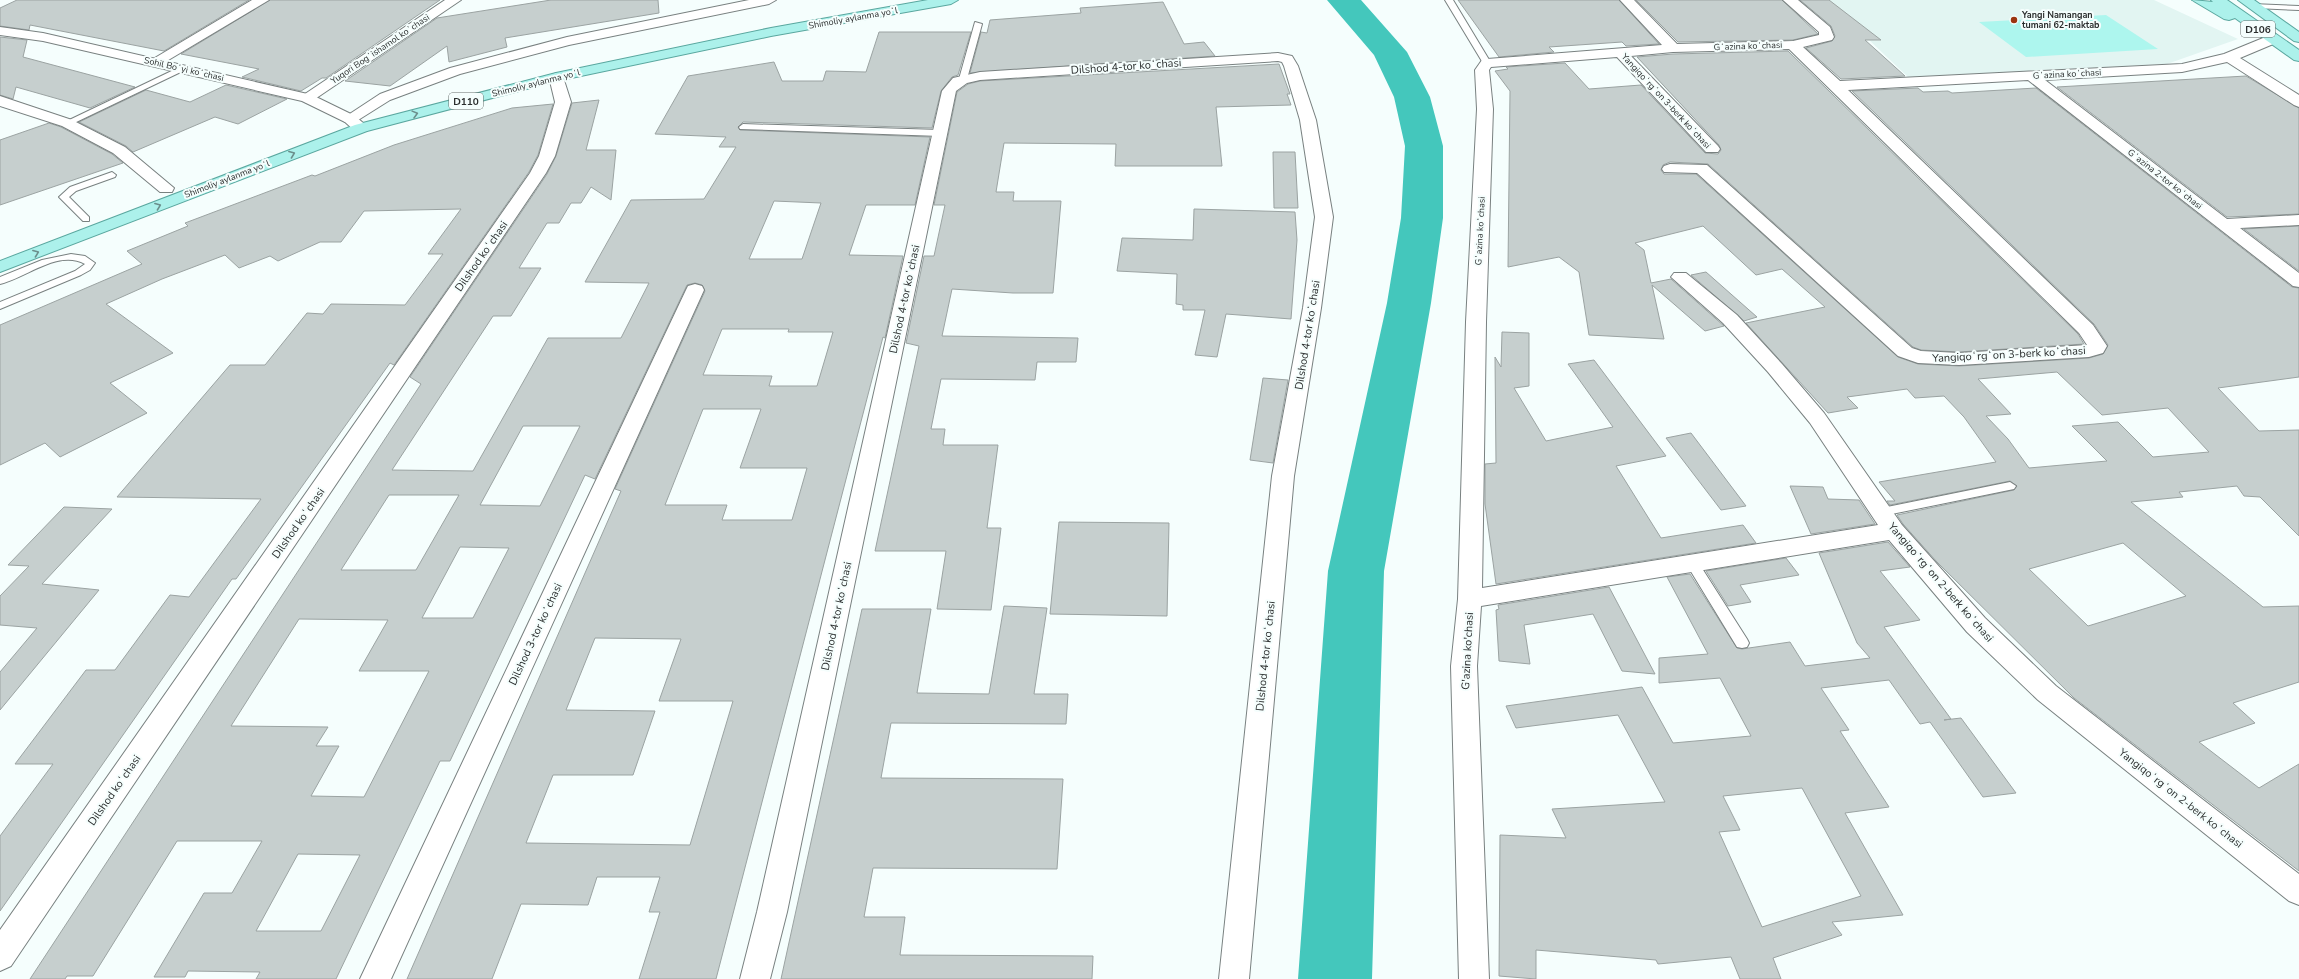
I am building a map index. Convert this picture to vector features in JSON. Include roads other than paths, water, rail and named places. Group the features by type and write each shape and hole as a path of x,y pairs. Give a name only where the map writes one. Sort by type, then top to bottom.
{"main road":[{"name":"Shimoliy aylanma yoʻl","path":"0,251 166,188 356,124 637,50 900,0"},
{"name":"Shimoliy aylanma yoʻl","path":"0,267 356,124 556,77 771,32 951,0"},
{"path":"2198,0 2273,39"},
{"name":"D106","path":"2218,0 2299,58"},
{"name":"D106","path":"2249,2 2299,38"}],"street":[{"path":"155,62 262,0"},
{"name":"Yuqori Bogʻishamol koʻchasi","path":"306,98 454,0"},
{"path":"356,124 385,97 455,71 567,41 769,0"},
{"path":"1627,0 1673,48"},
{"path":"1790,0 1825,30 1827,37 1794,45"},
{"name":"Sohil Boʻyi koʻchasi","path":"0,31 42,37 306,98 356,124"},
{"name":"Gʻazina koʻchasi","path":"1476,322 1485,110 1482,70 1487,63 1673,48 1794,45 1836,86 2182,68 2229,57 2273,39"},
{"name":"Yangiqoʻrgʻon 3-berk koʻchasi","path":"1620,52 1712,150"},
{"name":"Dilshod 4-tor koʻchasi","path":"755,979 772,912 949,90 954,83 963,79 980,76 1266,57 1288,59 1292,66 1308,120 1324,217 1312,308 1283,476 1234,979"},
{"path":"2229,57 2299,102"},
{"name":"Gʻazina 2-tor koʻchasi","path":"2031,76 2299,282"},
{"name":"Dilshod koʻchasi","path":"0,956 538,173 547,156 563,102 556,77"},
{"name":"Yangiqoʻrgʻon 3-berk koʻchasi","path":"1670,169 1701,168 1906,352 1918,357 1959,358 2089,351 2096,349 2097,346 2095,339 2086,329 1836,86"},
{"path":"0,101 67,123 119,150 166,188"},
{"path":"2224,224 2299,220"},
{"name":"Yangiqoʻrgʻon 2-berk koʻchasi","path":"1680,277 1730,319 1775,368 1817,418 1888,521 1976,624 2048,693 2299,892"},
{"name":"Dilshod 3-tor koʻchasi","path":"375,979 695,290"},
{"name":"G'azina ko'chasi","path":"1474,979 1464,666 1470,599 1476,322"},
{"path":"1470,599 1693,564 1888,521"}],"lane":[{"path":"1449,0 1487,63"},
{"path":"2249,2 2299,8"},
{"path":"963,79 978,24"},
{"path":"67,123 184,69"},
{"path":"743,127 940,133"},
{"path":"86,219 64,197 73,189 112,174"},
{"path":"0,281 65,256 77,255 85,258 90,263 87,268 78,274 0,306"},
{"path":"1888,521 2010,486"},
{"path":"1693,564 1742,643"}],"waterway":[{"path":"1335,979 1356,571 1409,303 1422,218 1424,146 1412,97 1390,52 1343,0"}],"place":[{"name":"Yangi Namangan tumani 62-maktab","path":"2014,20"}]}
